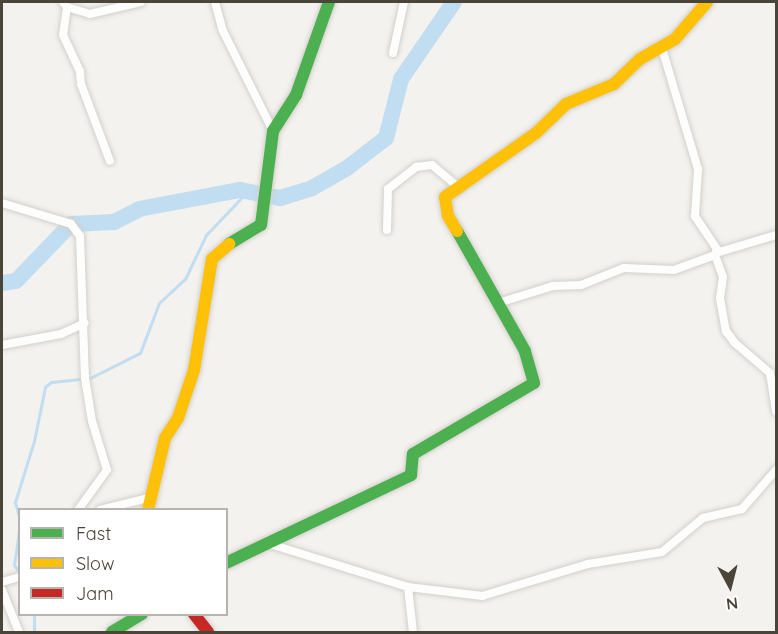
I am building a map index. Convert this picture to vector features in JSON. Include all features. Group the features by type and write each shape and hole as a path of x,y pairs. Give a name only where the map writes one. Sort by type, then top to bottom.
{"street":[{"path":"111,161 81,84 80,72 63,35 65,4 90,14 141,2"},
{"path":"215,2 222,29 273,131"},
{"path":"116,508 148,504 165,438 178,418 194,370 212,259 225,246 256,229 263,220 273,131 296,95 329,2"},
{"path":"393,53 404,2"},
{"path":"228,562 411,475 413,454 534,383 525,351 448,216 445,196 456,186 536,133 566,104 608,88 640,59 662,48 681,33 707,2"},
{"path":"662,48 698,169 695,216 715,254 723,277 720,298 726,331 735,343 770,373 777,412"},
{"path":"387,230 388,189 416,167 432,165 456,186"},
{"path":"2,203 71,224 80,236 85,323 85,378 92,421 107,470 79,508"},
{"path":"498,303 553,286 581,285 624,268 674,270 715,254 777,235"},
{"path":"2,345 61,334 85,323"},
{"path":"270,544 408,587 482,596 588,564 662,552 704,518 742,510 777,470"},
{"path":"2,582 18,578"},
{"path":"408,587 413,633"},
{"path":"2,590 19,633"},
{"path":"112,633 140,616"},
{"path":"195,616 208,633"}],"waterway":[{"path":"2,283 16,281 71,224 114,222 139,209 240,190 280,198 312,188 347,168 386,138 401,79 454,2"},
{"path":"18,513 15,502 34,441 45,387 51,382 90,378 140,353 159,303 185,279 206,235 247,192"},
{"path":"18,538 14,565 18,570"},
{"path":"34,616 34,632"}],"traffic: fast":[{"path":"229,244 261,225 273,131 296,95 329,2"},
{"path":"228,562 411,475 413,454 534,383 525,351 457,231"},
{"path":"112,632 139,616"}],"traffic: slow":[{"path":"457,231 448,216 445,197 536,133 566,104 614,84 640,59 675,39 707,2"},
{"path":"148,508 165,438 178,418 194,370 212,259 229,244"}],"traffic: jam":[{"path":"196,616 208,632"}]}
